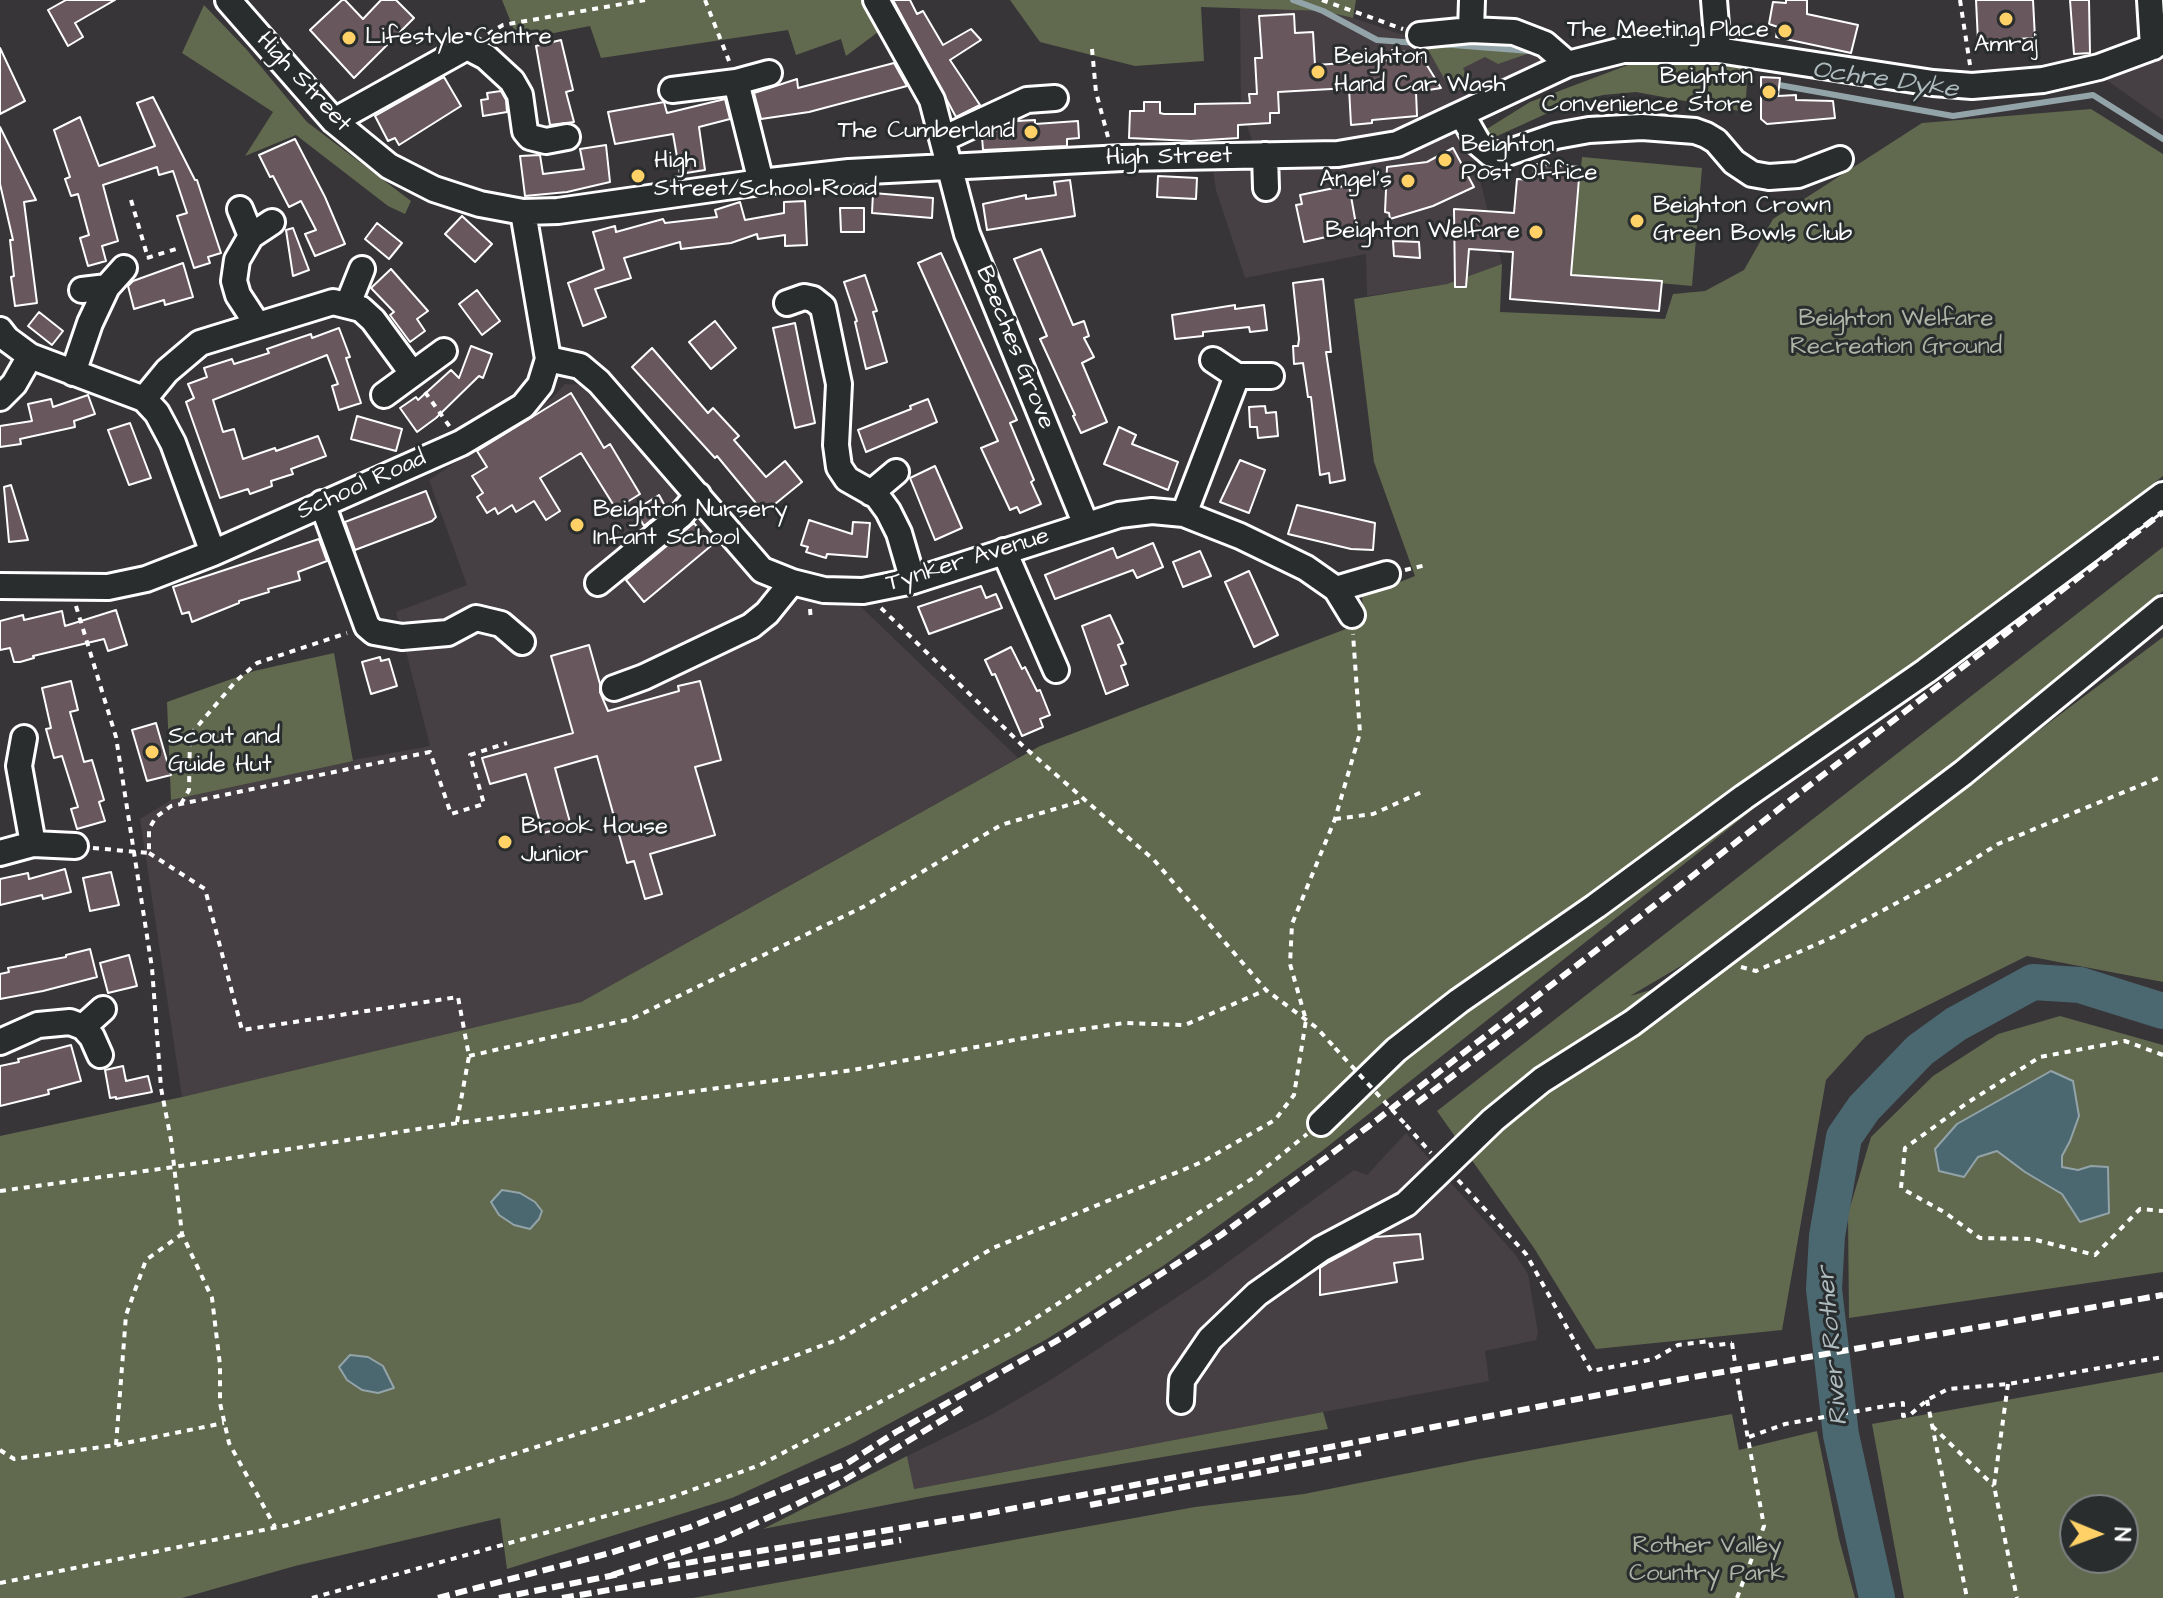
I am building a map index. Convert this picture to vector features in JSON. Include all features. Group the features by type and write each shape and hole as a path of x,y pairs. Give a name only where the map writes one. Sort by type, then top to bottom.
{"street":[{"name":"High Street","path":"228,0 334,121 389,166 434,189 480,204 523,212 558,211 849,172 1115,158 1338,154 1397,144 1568,64 1623,50 1718,50 1972,86 2043,80 2099,67 2158,43"},
{"name":"Beeches Grove","path":"876,0 932,100 967,234 1086,525"},
{"path":"1471,30 1472,0"},
{"path":"1714,0 1718,50"},
{"path":"2150,0 2158,43"},
{"path":"1420,35 1471,30 1514,32 1545,44 1568,64"},
{"path":"334,121 467,47 502,69 512,81 520,95 525,131 530,137 536,141 567,137"},
{"path":"672,90 736,82 769,73"},
{"path":"736,82 761,182"},
{"path":"943,139 1027,100 1055,98"},
{"path":"1462,115 1478,143 1491,154 1504,154 1556,136 1589,130 1642,127 1695,131 1706,135 1716,141 1734,162 1752,174 1769,177 1798,175 1840,159"},
{"path":"1265,155 1266,188"},
{"path":"240,209 251,236"},
{"path":"523,212 548,359"},
{"path":"257,324 238,295 234,281 237,260 251,236 272,222"},
{"path":"73,373 90,323 107,287 124,268"},
{"path":"348,304 362,269"},
{"path":"82,290 107,287"},
{"path":"787,303 804,297 813,299 823,307 839,384 836,445 839,467 847,479 877,496 888,511 899,533 913,581"},
{"path":"144,399 167,371 200,343 333,302 361,309 373,320 412,373"},
{"path":"0,330 30,356 144,399 157,413 173,443 213,553"},
{"path":"384,395 444,351"},
{"path":"0,398 14,384 30,356"},
{"name":"Tynker Avenue","path":"548,359 580,366 599,382 762,570 792,582 824,590 863,591 913,581 1119,515 1152,511 1184,514 1240,536 1306,568 1336,589 1352,615"},
{"name":"School Road","path":"0,586 108,587 146,579 213,553 461,443 523,406 540,385 548,359"},
{"path":"1213,360 1237,376 1271,376"},
{"path":"1184,514 1237,376"},
{"path":"871,493 896,472"},
{"path":"598,583 681,515 698,495"},
{"path":"1321,1123 1396,1050 1459,1001 1926,671 2163,495"},
{"path":"322,503 367,626 374,632 402,637 448,633 476,618 501,624 522,642"},
{"path":"1004,551 1056,670"},
{"path":"1336,589 1387,574"},
{"path":"614,688 751,626 767,613 792,582"},
{"path":"1181,1401 1182,1380 1210,1339 1257,1294 1321,1249 1406,1204 1439,1161 1542,1080 1632,1023 1963,773 2163,609"},
{"path":"24,738 9,765 33,844"},
{"path":"0,853 33,844 75,846"},
{"path":"83,1027 103,1009"},
{"path":"0,1042 38,1025 70,1022 83,1027 92,1037 100,1055"}],"path":[{"path":"467,47 503,25 645,0"},
{"path":"705,0 736,82"},
{"path":"1322,0 1420,35"},
{"path":"1960,0 1972,86"},
{"path":"1092,49 1096,92 1115,158"},
{"path":"131,200 148,258"},
{"path":"124,268 179,248"},
{"path":"412,373 461,443"},
{"path":"71,589 116,737 136,853 152,968 161,1088 182,1234 212,1298 220,1365 220,1403 229,1443 275,1527"},
{"path":"863,591 1023,746 1154,860 1266,990 1306,1020 1335,1048 1526,1254 1591,1371 1654,1359 1678,1345 1710,1341 1711,1346 1732,1343 1764,1526 1737,1598"},
{"path":"0,1583 288,1525 638,1415 842,1338 993,1248 1202,1162 1275,1120 1294,1095 1306,1020 1290,964 1292,924 1335,819 1360,733 1352,615"},
{"path":"181,804 189,790 190,735 236,681 257,663 367,626"},
{"path":"149,853 149,829 156,817 171,806 430,752 451,814 484,804 470,755 507,743"},
{"path":"1716,959 1756,971 1833,937 1949,875 1998,844 2163,776"},
{"path":"1335,819 1373,814 1424,791"},
{"path":"469,1056 631,1019 863,907 1001,825 1085,800"},
{"path":"75,846 149,853 205,889 242,1030 458,997 469,1056 457,1123"},
{"path":"0,1191 457,1123 853,1070 1124,1023 1185,1025 1266,990"},
{"path":"2163,1055 2125,1041 2040,1057 1967,1103 1905,1148 1901,1188 1944,1212 1980,1238 2032,1239 2095,1255 2140,1209 2163,1211"},
{"path":"312,1598 667,1499 760,1465 1017,1330 1253,1178 1321,1123"},
{"path":"116,1445 126,1315 146,1260 182,1234"},
{"path":"1749,1437 1785,1424 1903,1403 1903,1416 1910,1415 1927,1400 1948,1389 2008,1384 2163,1357"},
{"path":"2008,1384 1994,1486 2017,1598"},
{"path":"1927,1400 1967,1598"},
{"path":"0,1450 14,1459 116,1445 224,1423"},
{"path":"1930,1424 1994,1486"}],"shaded area":[{"path":"1240,8 1323,11 1424,42 1533,43 1544,58 1539,69 1458,110 1468,135 1502,264 1447,284 1367,296 1366,254 1245,278 1216,190 1211,156 1257,155 1241,108"},
{"path":"2163,48 2163,120 2105,79"},
{"name":"Brook House Junior","path":"565,384 586,385 749,570 855,601 1018,758 581,1002 182,1097 140,819 171,800 299,770 430,746 396,612 467,585 429,480 552,398"},
{"path":"1406,1133 1514,1253 1528,1274 1538,1332 1536,1340 1485,1351 1489,1381 913,1489 907,1456 991,1415 1052,1379 1206,1278 1354,1170 1367,1175"}],"green space":[{"path":"502,0 873,0 882,29 846,56 841,39 796,55 788,30 601,58 590,26 518,40"},
{"path":"1010,0 1356,0 1353,18 1323,11 1201,7 1204,61 1135,66 1040,42"},
{"path":"204,5 247,50 307,122 411,201 405,214 388,206 296,135 245,156 273,112 182,53"},
{"path":"1492,40 1528,46 1527,54 1498,64 1485,57 1463,68 1470,84 1452,93 1424,42"},
{"path":"1659,62 1748,68 1745,112 1636,92 1603,95 1570,103 1495,137 1482,132 1530,102 1628,65"},
{"name":"Beighton Welfare Recreation Ground","path":"2091,109 2163,154 2163,476 2002,601 1766,799 1322,1151 1163,1266 1047,1339 853,1443 732,1498 507,1569 500,1518 295,1566 182,1598 0,1598 0,1136 182,1097 581,1002 1040,746 1364,622 1362,597 1415,576 1374,462 1354,299 1447,284 1502,264 1500,312 1665,319 1673,294 1705,291 1744,270 1773,219 1922,123"},
{"name":"Beighton Crown Green Bowls Club","path":"1582,157 1702,168 1692,286 1571,275"},
{"path":"2163,547 2163,591 2000,726 1715,946 1630,996 1722,969 2163,637 2163,982 2027,956 1866,1036 1826,1080 1782,1330 1596,1349 1534,1248 1437,1111"},
{"path":"334,653 353,761 171,800 167,702 254,671"},
{"path":"2060,1016 2163,1045 2163,1272 1849,1318 1848,1214 1871,1137 1933,1076 1998,1034"},
{"path":"2163,1372 2163,1598 1904,1598 1872,1424"},
{"path":"1323,1412 1328,1429 927,1497 763,1529 907,1456 914,1489"},
{"name":"Rother Valley Country Park","path":"1732,1414 1739,1450 1817,1431 1839,1539 1855,1598 693,1598 1195,1507 1304,1494"}],"water":[{"path":"2051,1071 2073,1081 2079,1116 2062,1156 2062,1167 2078,1170 2091,1166 2108,1167 2109,1213 2080,1222 2062,1194 1997,1151 1978,1157 1964,1177 1939,1171 1935,1149 1957,1124"},
{"path":"502,1190 520,1193 535,1202 542,1211 530,1229 514,1225 499,1215 491,1202"},
{"path":"350,1355 368,1357 383,1366 394,1388 378,1393 362,1390 347,1380 339,1367"}],"building":[{"path":"66,0 115,0 75,23 83,37 68,46 48,10"},
{"name":"Lifestyle Centre","path":"342,0 363,19 381,0 396,0 414,18 354,78 310,30"},
{"path":"893,0 910,0 917,14 923,11 943,45 971,29 981,40 950,60 980,105 956,117"},
{"path":"1786,0 1807,0 1807,14 1858,25 1851,53 1776,37 1778,27 1769,24 1773,2 1786,3"},
{"name":"Amraj","path":"1976,0 2033,0 2035,38 1978,41"},
{"path":"2070,0 2089,0 2090,53 2074,54"},
{"path":"1294,14 1295,33 1313,32 1315,65 1393,60 1392,50 1420,54 1441,88 1416,92 1417,116 1351,125 1349,88 1278,92 1279,113 1270,113 1270,123 1238,125 1238,138 1191,141 1129,138 1130,111 1144,111 1144,102 1160,102 1160,113 1164,114 1195,114 1195,104 1250,103 1249,94 1257,94 1255,58 1262,58 1259,16"},
{"path":"561,40 573,90 566,92 574,122 550,125 536,46"},
{"path":"0,48 25,101 0,114"},
{"path":"894,63 907,86 809,112 761,119 754,93 797,79 798,88"},
{"path":"444,77 461,106 399,145 395,138 388,141 375,116"},
{"path":"1761,77 1780,78 1778,96 1796,95 1796,100 1833,101 1835,118 1767,124 1761,119"},
{"path":"501,91 507,112 483,116 481,100 488,99 487,93"},
{"path":"153,97 197,180 221,253 208,257 210,263 194,268 177,216 187,213 173,171 159,175 157,167 103,185 118,241 102,246 106,261 88,266 80,238 89,235 78,194 71,196 65,179 70,177 54,130 80,117 99,166 155,146 137,103"},
{"path":"725,99 730,119 699,127 705,170 680,174 673,134 615,144 608,112 664,102 667,113"},
{"name":"The Cumberland","path":"1035,120 1035,124 1078,121 1079,138 1067,139 1067,146 983,150 982,137 1017,121"},
{"path":"0,127 36,200 24,202 37,303 15,306 11,277 14,276 10,240 13,240 0,184"},
{"path":"295,139 345,244 315,256 305,234 316,230 301,201 289,207 259,155"},
{"path":"606,145 610,182 567,192 525,196 520,156 540,155 543,174 584,169 580,149"},
{"path":"1453,148 1474,187 1433,206 1390,219 1389,213 1385,212 1387,167 1427,162"},
{"name":"Beighton Welfare","path":"1534,164 1580,167 1571,275 1662,281 1659,311 1510,299 1513,252 1469,249 1466,287 1455,287 1454,209 1514,213 1517,179 1533,180"},
{"path":"1158,176 1197,178 1196,199 1157,197"},
{"path":"1070,180 1075,216 987,230 983,204 1026,195 1026,199 1056,195 1054,182"},
{"path":"1349,185 1357,230 1304,242 1296,205 1302,204 1300,195"},
{"path":"873,193 933,198 932,218 872,213"},
{"path":"805,201 807,245 785,246 785,235 758,239 757,234 731,243 681,249 680,242 624,258 631,278 595,289 606,317 583,326 568,283 604,269 593,232 615,226 616,232 663,219 665,223 717,217 715,210 740,202 745,220 784,213 784,202"},
{"path":"840,208 864,208 864,232 841,232"},
{"path":"462,216 492,244 475,262 445,234"},
{"path":"377,223 402,243 389,259 365,239"},
{"path":"293,228 309,270 293,276 286,230"},
{"path":"1393,241 1419,242 1420,258 1394,256"},
{"path":"1041,249 1073,325 1084,321 1089,336 1084,338 1094,357 1082,363 1107,422 1081,433 1040,339 1047,336 1014,259"},
{"path":"941,253 1017,420 1010,423 1041,504 1020,513 1017,507 1010,510 981,448 998,441 918,263"},
{"path":"183,263 193,297 165,305 164,300 134,309 128,286 133,281"},
{"path":"391,269 428,311 417,319 425,331 410,342 390,315 394,312 371,288"},
{"path":"865,275 877,311 873,312 887,362 866,369 857,321 844,282"},
{"path":"1323,279 1331,352 1326,352 1345,480 1330,483 1329,473 1320,475 1311,397 1308,397 1303,363 1294,364 1293,346 1298,346 1299,339 1293,283"},
{"path":"477,290 500,321 482,335 459,304"},
{"path":"1235,305 1235,309 1264,305 1267,330 1250,332 1249,327 1203,332 1203,336 1175,339 1172,315"},
{"path":"39,312 63,331 52,345 28,326"},
{"path":"715,321 736,348 711,369 689,342"},
{"path":"795,323 815,423 795,428 773,328"},
{"path":"339,328 361,403 339,410 332,386 338,384 327,355 213,400 223,432 234,429 243,459 318,436 326,456 291,469 293,474 271,481 272,486 250,494 248,489 220,498 186,402 194,398 188,384 207,377 204,368 232,359 234,364 269,353 267,349 290,341 311,334 312,338"},
{"path":"471,346 492,354 483,378 479,376 417,432 400,408 416,397 418,400 451,370 459,378"},
{"path":"652,348 708,413 713,408 739,436 734,440 766,477 785,461 802,482 764,513 717,456 715,458 632,367"},
{"path":"571,393 604,448 610,444 640,494 616,509 581,453 540,478 560,511 546,520 534,501 516,512 512,505 498,514 495,508 487,513 477,497 483,493 472,476 487,467 477,451"},
{"path":"88,395 95,414 74,421 75,427 20,439 21,444 0,447 0,426 32,421 28,404 51,399 53,407"},
{"path":"928,399 937,422 866,452 858,430"},
{"path":"1265,406 1266,413 1276,412 1278,436 1258,438 1257,427 1250,427 1249,407"},
{"path":"357,416 402,429 396,451 351,439"},
{"path":"130,423 151,478 129,485 108,430"},
{"path":"1119,427 1136,435 1132,444 1178,462 1168,490 1104,464"},
{"path":"1240,460 1265,470 1249,513 1220,502"},
{"path":"935,466 962,528 935,540 910,478"},
{"path":"11,485 28,540 9,542 4,487"},
{"path":"426,491 436,517 432,521 355,550 345,522"},
{"path":"659,495 666,508 644,526 635,510"},
{"path":"1297,505 1375,523 1373,550 1351,549 1288,534"},
{"path":"809,520 852,534 853,522 870,523 867,557 827,554 826,558 806,552 808,547 801,545"},
{"path":"694,523 712,545 644,602 626,580"},
{"path":"319,539 327,561 298,572 300,580 268,589 269,592 239,601 192,622 189,612 182,614 173,587"},
{"path":"1153,543 1163,567 1137,578 1133,570 1055,599 1045,575 1113,548 1117,558"},
{"path":"1200,551 1211,576 1183,587 1173,562"},
{"path":"1249,571 1278,635 1254,647 1225,582"},
{"path":"981,586 986,598 996,594 1002,608 929,634 918,607"},
{"path":"116,610 127,645 108,651 104,639 20,662 14,662 10,648 0,650 0,621 23,615 24,620 62,611 65,626"},
{"path":"1110,615 1123,643 1118,645 1126,664 1121,666 1128,685 1106,694 1082,626"},
{"path":"589,645 600,692 608,711 679,691 678,686 700,681 721,760 695,767 715,835 650,854 662,894 645,899 634,861 627,863 597,756 555,768 571,826 543,833 526,774 490,784 482,758 573,733 551,656"},
{"path":"1011,647 1022,669 1025,667 1037,691 1040,690 1050,715 1040,719 1043,727 1022,736 995,674 992,675 985,660"},
{"path":"380,657 381,661 389,659 397,686 371,694 362,662"},
{"path":"71,681 78,710 70,712 84,762 92,760 104,800 99,802 105,821 77,829 71,809 78,807 62,756 54,758 46,729 51,728 42,688"},
{"name":"Scout and Guide Hut","path":"156,723 171,775 147,781 132,730"},
{"path":"65,869 71,892 0,905 0,879 28,873 29,879"},
{"path":"111,872 119,905 90,911 83,878"},
{"path":"90,949 97,977 0,999 0,974 9,972 8,968"},
{"path":"129,955 137,986 108,993 100,963"},
{"path":"71,1045 81,1081 48,1090 49,1094 0,1106 0,1066"},
{"path":"123,1066 126,1081 148,1076 152,1092 110,1098 105,1070"},
{"path":"1420,1234 1423,1259 1394,1263 1397,1282 1320,1295 1320,1268 1329,1262 1375,1237"}],"waterway":[{"name":"Ochre Dyke","path":"1293,0 1323,11 1377,40 1416,43"},
{"name":"Ochre Dyke","path":"1440,44 1530,51"},
{"name":"Ochre Dyke","path":"1779,85 1953,116 2093,95 2163,139"},
{"name":"River Rother","path":"1877,1598 1841,1435 1824,1289 1827,1236 1844,1137 1864,1108 1920,1050 1956,1024 2033,982 2080,985 2163,1011"}],"railway":[{"path":"438,1598 610,1553 690,1527 846,1464 1065,1336 1221,1235 1369,1126 2163,512"},
{"path":"1417,1103 1541,1009"},
{"path":"668,1566 974,1516 1671,1381 2163,1295"},
{"path":"612,1575 720,1540 793,1506 841,1482 962,1408"},
{"path":"1090,1505 1361,1453"},
{"path":"562,1598 901,1540"},
{"path":"499,1598 620,1574"}],"place":[{"name":"Amraj","path":"2006,19"},
{"name":"The Meeting Place","path":"1785,31"},
{"name":"Lifestyle Centre","path":"349,38"},
{"name":"Beighton Hand Car Wash","path":"1318,72"},
{"name":"Beighton Convenience Store","path":"1769,92"},
{"name":"The Cumberland","path":"1031,132"},
{"name":"Beighton Post Office","path":"1445,160"},
{"name":"High Street/School Road","path":"638,176"},
{"name":"Angel's","path":"1408,181"},
{"name":"Beighton Crown Green Bowls Club","path":"1637,221"},
{"name":"Beighton Welfare","path":"1536,232"},
{"name":"Beighton Nursery Infant School","path":"577,525"},
{"name":"Scout and Guide Hut","path":"152,752"},
{"name":"Brook House Junior","path":"505,842"}]}
